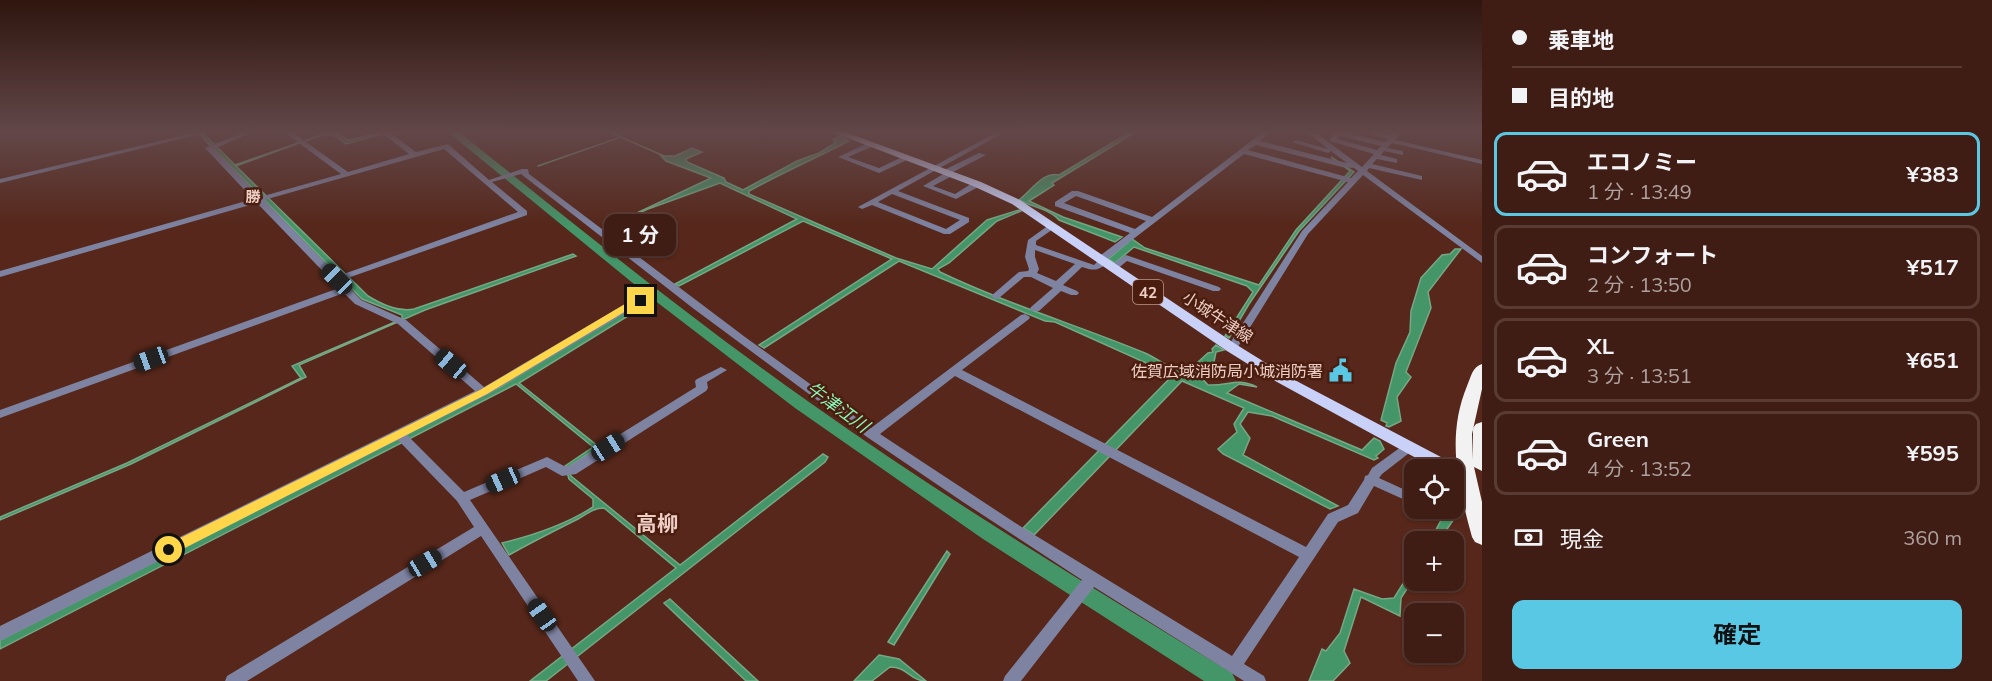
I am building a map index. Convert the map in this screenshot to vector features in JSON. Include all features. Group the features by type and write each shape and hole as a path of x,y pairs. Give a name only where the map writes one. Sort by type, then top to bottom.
{"highway":[{"path":"1463,459 1463,422 1482,369"},
{"path":"1482,428 1482,465"},
{"path":"1464,478 1482,537"}],"main road":[{"name":"小城牛津線","path":"920,164 977,184 1016,202 1232,348 1282,379 1432,459"}],"street":[{"path":"0,181 73,164"},
{"path":"224,164 358,302 400,321 483,392"},
{"path":"332,164 346,174"},
{"path":"0,273 383,164"},
{"path":"337,279 525,213 493,183 482,178 465,164"},
{"path":"860,164 879,171 895,164"},
{"path":"862,207 941,164"},
{"path":"964,164 927,186 956,196 977,184"},
{"path":"1105,263 1136,232 1226,164"},
{"path":"1288,164 1353,181"},
{"path":"1346,164 1419,178"},
{"path":"1352,164 1482,260"},
{"path":"1232,348 1305,233 1353,181 1355,166 1358,164"},
{"path":"493,183 525,171 525,175 597,230 871,434 950,488 1258,681"},
{"path":"871,202 947,232 966,220 891,191"},
{"path":"1136,232 1058,204 1075,193 1153,220"},
{"path":"1032,274 1034,269 1030,257 1032,240 1052,227"},
{"path":"1031,246 1095,268 1126,258 1216,289"},
{"path":"1035,309 1081,263"},
{"path":"996,296 1022,274 1032,274 1074,293"},
{"path":"0,414 346,289"},
{"path":"0,634 404,439 628,306 641,301"},
{"path":"871,434 1025,317"},
{"path":"462,498 548,461 568,471 702,388 701,381 721,370"},
{"path":"955,370 1307,554"},
{"path":"404,439 462,498 587,681"},
{"path":"1234,666 1333,518 1353,508 1377,471 1409,447"},
{"path":"1370,479 1404,494"},
{"path":"233,681 483,528"},
{"path":"1011,681 1092,578"}],"shaded area":[{"path":"228,164 242,164 236,166 368,296 390,307 414,309 573,254 576,256 425,310 299,365 306,377 131,464 0,520 0,517 127,463 301,378 292,366 402,319 402,315 362,299"},
{"path":"673,164 691,164 724,178 726,182 743,190 792,164 802,164 761,184 749,191 749,194 896,258 932,269 987,220 1019,210 1021,211 997,221 949,263 938,269 940,272 1145,353 1181,371 1187,372 1208,353 1213,352 1212,349 1216,345 1224,350 1216,352 1214,362 1199,375 1208,385 1238,382 1250,384 1257,387 1239,384 1227,393 1362,450 1374,438 1380,441 1384,449 1374,460 1272,416 1248,412 1240,424 1250,438 1243,455 1338,506 1330,509 1223,454 1218,449 1237,432 1234,424 1244,408 1182,381 1034,535 1023,528 1173,375 1055,322 1045,321 899,261 764,348 759,345 892,259 803,221 679,286 675,284 797,219 720,183 648,209 603,229 711,178"},
{"path":"1078,164 1084,164 1052,183 1054,185 1029,201 1063,217 1122,237 1115,242 1059,220 1046,211 1019,200 1042,179 1059,175"},
{"path":"1340,164 1354,172 1299,231 1249,304 1229,338 1225,336 1253,292 1247,286 1134,247 1115,263 1108,259 1132,239 1145,248 1259,285 1296,230 1350,171"},
{"path":"1455,249 1461,249 1428,292 1431,308 1406,372 1411,377 1397,397 1401,421 1389,427 1386,426 1387,423 1381,420 1396,363 1410,332 1411,311 1421,278 1442,255 1450,254"},
{"path":"638,306 641,308 519,383 599,447 568,467 571,476 680,565 823,454 828,457 825,462 546,681 530,681 676,568 604,508 590,512 509,555 502,543 549,529 593,507 593,499 569,479 565,466 593,447 516,384 0,649 0,640 500,387 626,310"},
{"path":"1442,519 1454,519 1446,531 1435,531"},
{"path":"947,551 950,554 894,645 888,642"},
{"path":"1404,582 1406,591 1401,598 1400,616 1361,597 1344,651 1350,663 1333,681 1309,681 1322,649 1326,651 1340,633 1354,589 1382,599 1394,598"},
{"path":"670,599 758,681 746,681 664,603"},
{"path":"879,655 899,659 926,681 916,679 901,669 890,667 872,681 854,681"}],"waterway":[{"name":"牛津江川","path":"493,164 650,290 801,405 990,534 1224,681"},
{"path":"538,166 544,164"}],"place":[{"name":"佐賀広域消防局小城消防署","path":"1341,371"}],"district":[{"name":"勝","path":"253,196"},
{"name":"高柳","path":"657,523"}],"route":[{"path":"169,550 483,392 628,306 641,301"}]}
